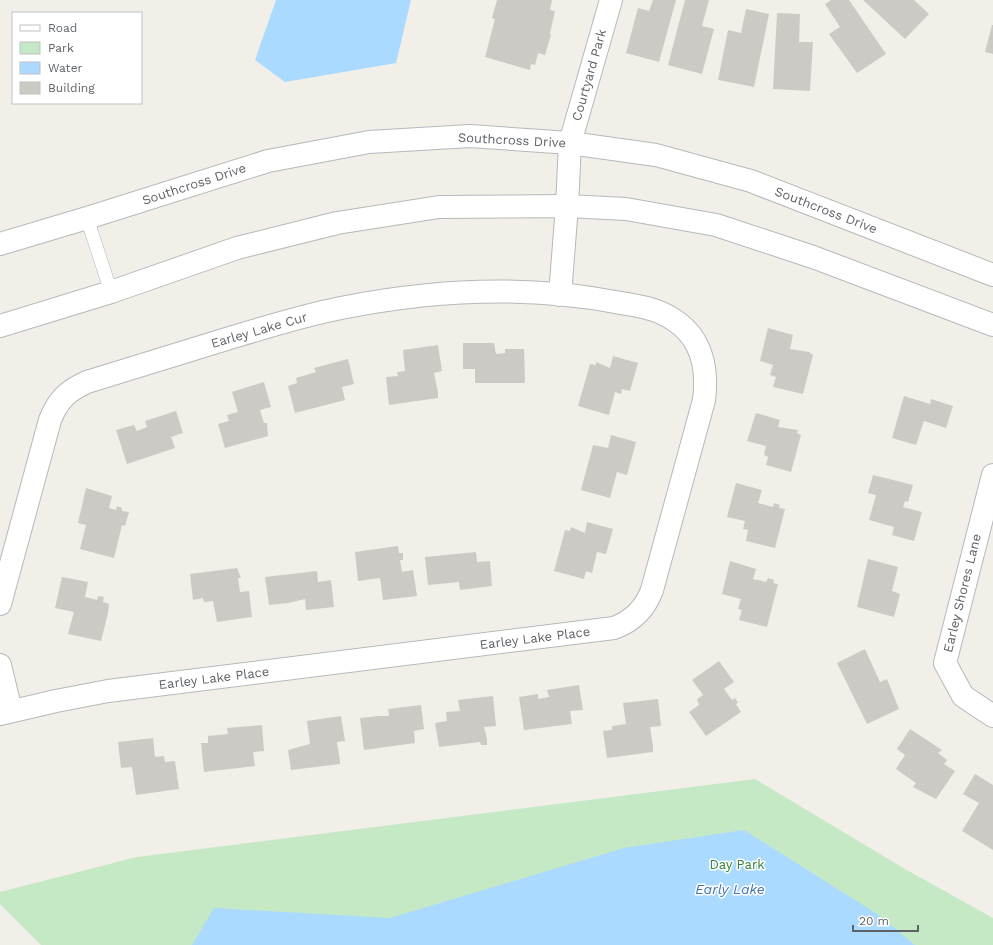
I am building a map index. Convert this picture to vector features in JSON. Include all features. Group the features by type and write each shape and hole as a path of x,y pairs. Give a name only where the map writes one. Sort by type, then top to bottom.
{"street":[{"name":"Courtyard Park","path":"567,206 570,143 611,0"},
{"name":"Southcross Drive","path":"0,244 268,161 369,142 470,136 570,143 656,155 751,181 993,275"},
{"path":"560,295 567,206"},
{"path":"0,326 111,292 237,248 336,223 439,207 567,206 626,209 716,225 813,257 993,325"},
{"name":"Earley Lake Cur","path":"0,604 50,420 55,408 64,396 74,387 279,323 342,308 380,301 445,293 523,292 560,295"},
{"name":"Earley Lake Place","path":"6,712 108,691 614,628 629,621 641,611 652,590 704,400 706,386 705,370 695,342 686,330 674,320 662,313 647,308 604,300 560,295"},
{"name":"Earley Shores Lane","path":"993,475 944,663 963,696 993,716"},
{"path":"0,665 6,712"}],"lane":[{"path":"87,218 111,292"}],"green space":[{"name":"Day Park","path":"755,779 905,869 993,918 993,945 41,945 0,904 0,892 137,857"}],"water":[{"path":"276,0 411,0 396,63 285,82 255,60"},
{"name":"Early Lake","path":"744,830 877,914 915,945 192,945 214,908 390,918 624,848"}],"building":[{"path":"497,0 552,0 550,10 555,11 550,33 551,35 545,55 538,53 535,65 531,64 530,70 485,57 495,19 492,18"},
{"path":"653,0 676,0 659,62 626,53 638,8 649,11"},
{"path":"685,0 709,0 702,26 714,29 702,74 668,65"},
{"path":"831,0 849,0 886,54 857,73 829,34 840,27 825,4"},
{"path":"863,0 914,0 929,14 905,39"},
{"path":"746,9 769,14 754,87 718,80 728,30 741,33"},
{"path":"777,13 800,14 799,42 813,42 810,91 773,89"},
{"path":"993,25 993,54 985,52"},
{"path":"768,328 793,335 790,349 809,352 813,355 803,394 773,387 776,377 770,375 773,365 760,361"},
{"path":"463,343 494,343 496,354 505,353 505,349 524,349 525,383 475,383 475,369 463,369"},
{"path":"438,345 442,371 434,373 438,398 389,405 386,377 398,376 397,372 405,371 403,350"},
{"path":"613,356 638,363 630,391 622,389 621,394 615,392 609,415 578,406 590,364 596,365 596,362 610,368"},
{"path":"348,359 354,384 342,387 345,400 295,413 288,386 297,383 296,378 316,372 314,368"},
{"path":"264,382 271,407 260,410 264,423 267,423 268,436 225,448 218,424 229,421 227,415 238,412 232,392"},
{"path":"904,396 930,404 931,399 953,406 946,428 924,421 916,445 892,438"},
{"path":"176,411 183,433 171,437 175,448 127,464 116,430 134,425 137,431 147,427 145,421"},
{"path":"756,413 780,420 778,427 798,430 797,433 801,435 791,472 766,465 768,457 764,455 766,446 747,441"},
{"path":"611,435 636,442 627,475 617,472 610,498 581,490 593,445 608,448"},
{"path":"873,475 913,485 908,502 905,501 903,507 922,512 914,541 892,535 894,527 869,520 876,495 868,493"},
{"path":"736,483 762,490 758,503 773,507 774,503 780,505 779,508 785,509 775,548 746,541 748,530 743,529 745,521 727,517"},
{"path":"86,488 112,496 109,508 116,510 117,506 122,508 122,511 129,512 125,526 122,525 114,558 80,549 86,525 78,523"},
{"path":"587,522 613,529 606,554 597,552 592,573 586,571 584,579 554,571 565,530 570,531 571,527 585,533"},
{"path":"398,546 399,553 403,553 403,560 400,560 402,572 413,570 417,596 383,600 380,578 358,581 355,552"},
{"path":"476,552 477,562 490,561 492,586 460,590 459,582 428,585 425,557"},
{"path":"868,559 898,567 892,591 900,594 894,617 857,607"},
{"path":"730,561 756,569 753,579 766,582 768,578 774,580 773,583 778,584 767,627 739,620 742,610 738,609 741,599 722,594"},
{"path":"237,568 241,578 238,578 240,592 249,591 252,617 217,622 213,601 204,602 203,598 193,600 190,574"},
{"path":"317,571 318,582 331,580 334,607 306,610 305,599 269,605 265,577"},
{"path":"62,577 88,582 85,597 97,600 98,596 104,597 103,602 109,604 101,641 68,634 74,612 55,608"},
{"path":"865,649 880,682 887,679 899,709 867,724 837,663"},
{"path":"719,661 734,682 724,689 732,700 735,698 738,703 736,704 741,712 706,736 689,712 699,705 697,699 703,695 692,680"},
{"path":"579,685 583,710 570,711 572,724 524,730 519,697 538,694 538,699 549,697 547,690"},
{"path":"493,696 496,726 484,727 487,745 481,745 480,742 439,747 435,723 447,721 446,712 460,711 458,700"},
{"path":"658,699 661,726 650,727 653,752 607,758 603,731 612,730 612,726 626,724 623,703"},
{"path":"421,705 424,729 414,731 415,743 364,750 360,718 389,716 388,709"},
{"path":"341,716 345,741 337,742 340,764 291,770 288,750 310,744 307,721"},
{"path":"262,725 264,751 253,752 255,766 204,772 201,743 208,743 208,736 228,734 227,728"},
{"path":"910,729 942,750 938,753 947,760 944,764 955,771 936,799 913,787 916,783 896,769 905,755 897,749"},
{"path":"153,738 155,757 164,756 165,762 175,761 179,789 136,795 132,767 121,768 118,742"},
{"path":"975,774 993,785 993,850 962,831 979,803 963,794"}]}
